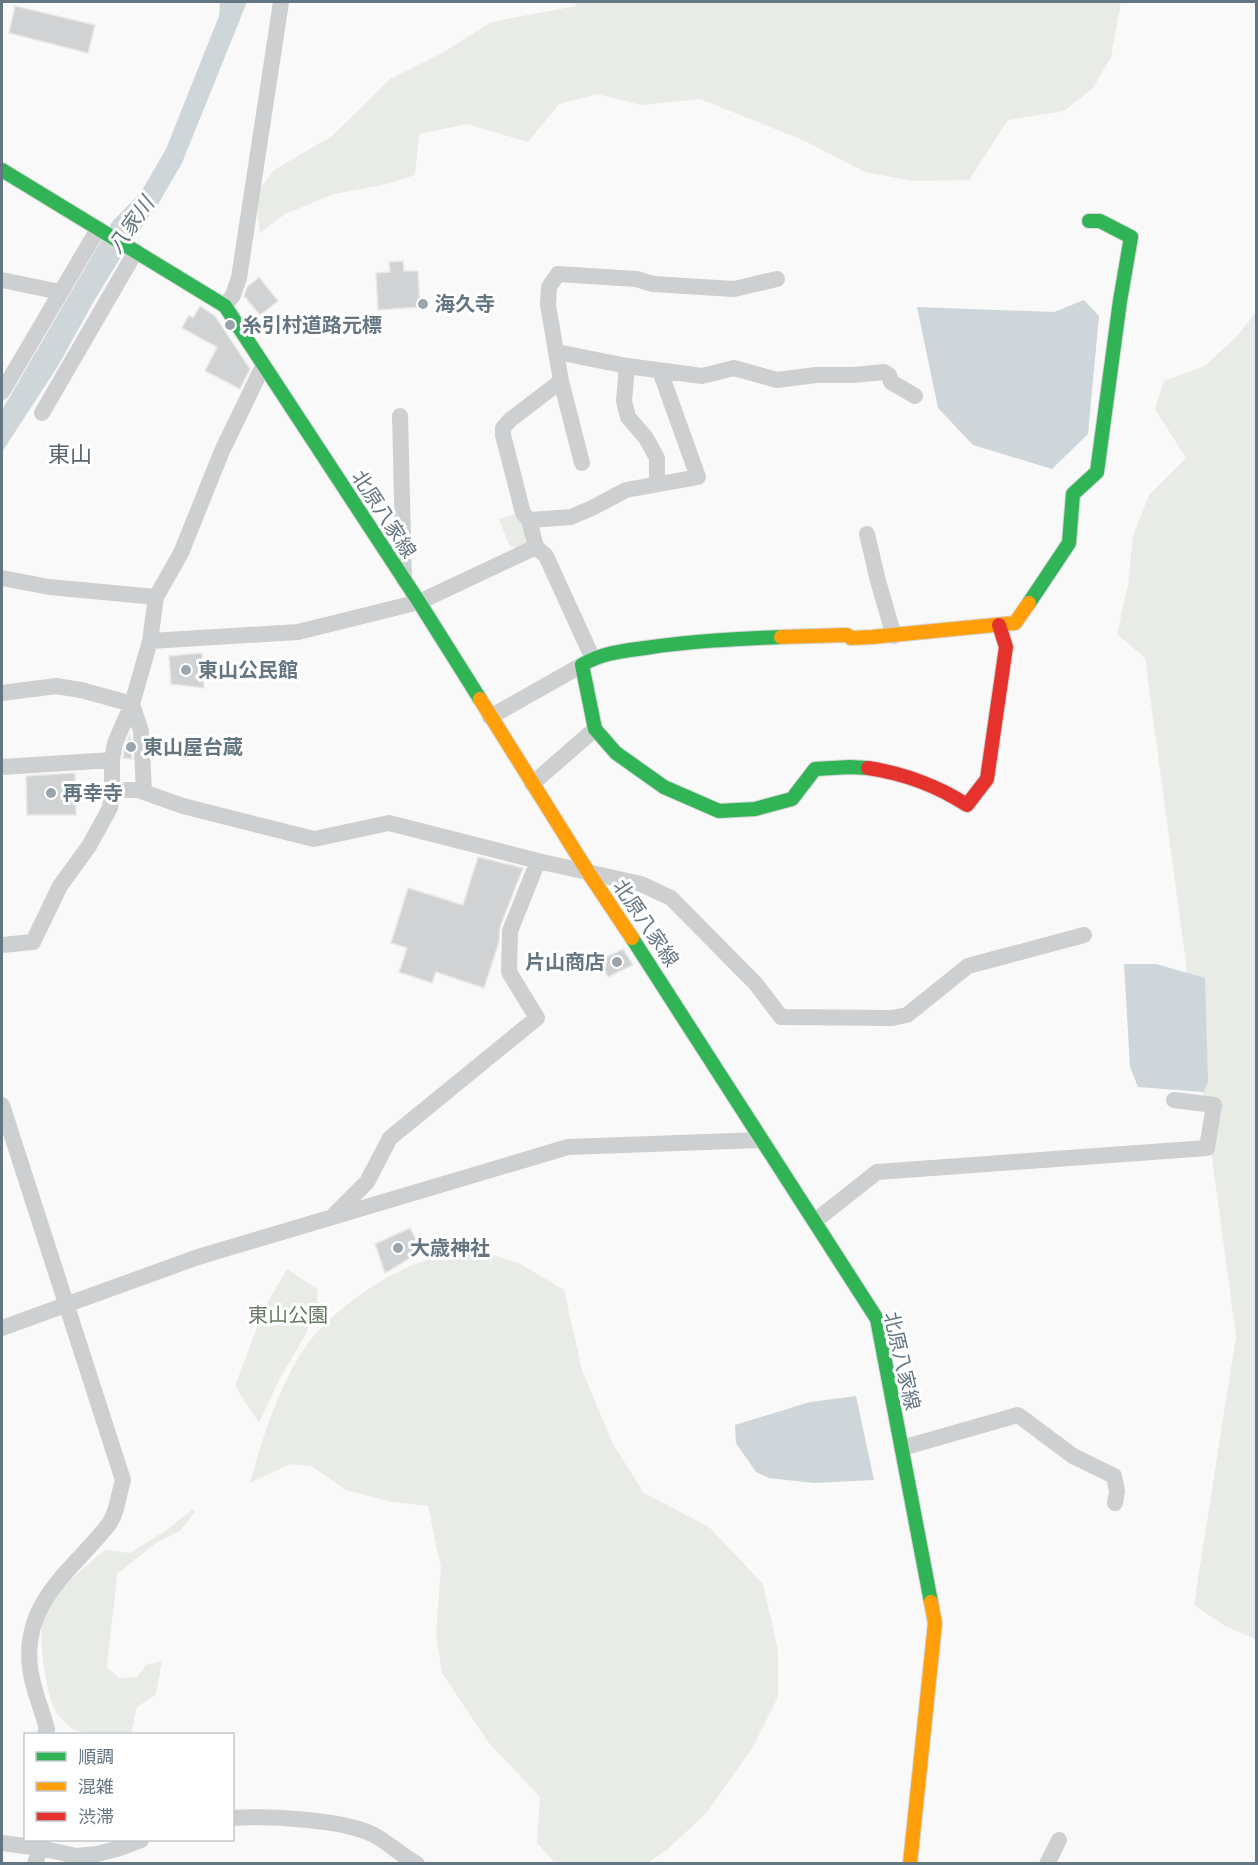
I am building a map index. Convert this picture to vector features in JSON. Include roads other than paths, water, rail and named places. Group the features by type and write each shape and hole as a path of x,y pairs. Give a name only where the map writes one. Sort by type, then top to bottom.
{"main road":[{"name":"北原八家線","path":"2,170 225,306 404,580 588,872 652,967 877,1319 935,1623 910,1863"},
{"path":"999,625 1006,647 987,779 967,805 959,798 917,782 863,767 815,769 792,799 755,809 719,811 664,787 616,753 595,729 587,662 622,651 678,642 847,635 851,638 894,636 1015,623 1069,543 1073,494 1097,472 1131,237 1100,221 1089,221"}],"street":[{"path":"225,306 233,295 239,278 281,2"},
{"path":"2,392 98,229"},
{"path":"42,413 135,251"},
{"path":"582,463 561,381 548,305 549,287 558,274 636,279 653,284 734,289 777,279"},
{"path":"2,279 60,292"},
{"path":"557,352 627,366 702,376 734,369 777,380 816,375 884,372 890,375 891,382 915,396"},
{"path":"2,945 33,942 60,886 89,846 110,808 115,743 132,704 150,641 156,597 181,553 222,451 263,366"},
{"path":"627,366 624,401 628,417 646,438 657,458 657,484"},
{"path":"529,520 571,517 626,490 698,477 660,371"},
{"path":"490,717 587,662 546,556 536,547 529,520 523,513 502,435 510,420 561,381"},
{"path":"400,416 404,580"},
{"path":"867,534 894,636"},
{"path":"150,641 298,632 418,602 536,547"},
{"path":"2,578 49,587 156,597"},
{"path":"2,693 56,686 81,690 132,704"},
{"path":"132,704 141,731 144,792"},
{"path":"532,784 595,729"},
{"path":"2,767 112,760"},
{"path":"112,790 138,790 183,806 314,839 389,824 641,884 671,898 756,984 781,1017 892,1018 907,1016 968,966 1084,935"},
{"path":"331,1218 367,1182 390,1138 537,1018 508,972 510,932 538,861"},
{"path":"815,1221 877,1172 1207,1148 1214,1105 1174,1100"},
{"path":"2,1105 7,1144 123,1480 110,1522 58,1579 33,1626 29,1652 30,1668 47,1729 45,1733"},
{"path":"2,1328 198,1257 568,1147 761,1140"},
{"path":"902,1448 1018,1415 1073,1456 1114,1476 1117,1491 1115,1503"},
{"path":"234,1818 307,1820 346,1825 374,1835 417,1863"},
{"path":"1047,1863 1059,1840"},
{"path":"2,1843 76,1856 108,1851 136,1841"}],"water":[{"name":"八家川","path":"220,2 247,2 182,163 160,201 124,252 58,366 2,452 2,410 112,222 141,192 166,149 219,16"},
{"path":"1084,300 1099,316 1088,434 1052,469 973,445 938,408 917,307 1054,312"},
{"path":"1124,964 1156,964 1205,978 1208,1082 1203,1092 1138,1087 1130,1067"},
{"path":"856,1396 874,1480 814,1483 769,1478 756,1472 736,1443 735,1425 810,1402"}],"place":[{"name":"海久寺","path":"423,304"},
{"name":"糸引村道路元標","path":"230,325"},
{"name":"東山公民館","path":"186,670"},
{"name":"東山屋台蔵","path":"131,747"},
{"name":"再幸寺","path":"51,793"},
{"name":"片山商店","path":"617,962"},
{"name":"大歳神社","path":"398,1248"}],"district":[{"name":"東山","path":"70,454"}],"park label":[{"name":"東山公園","path":"288,1315"}]}
